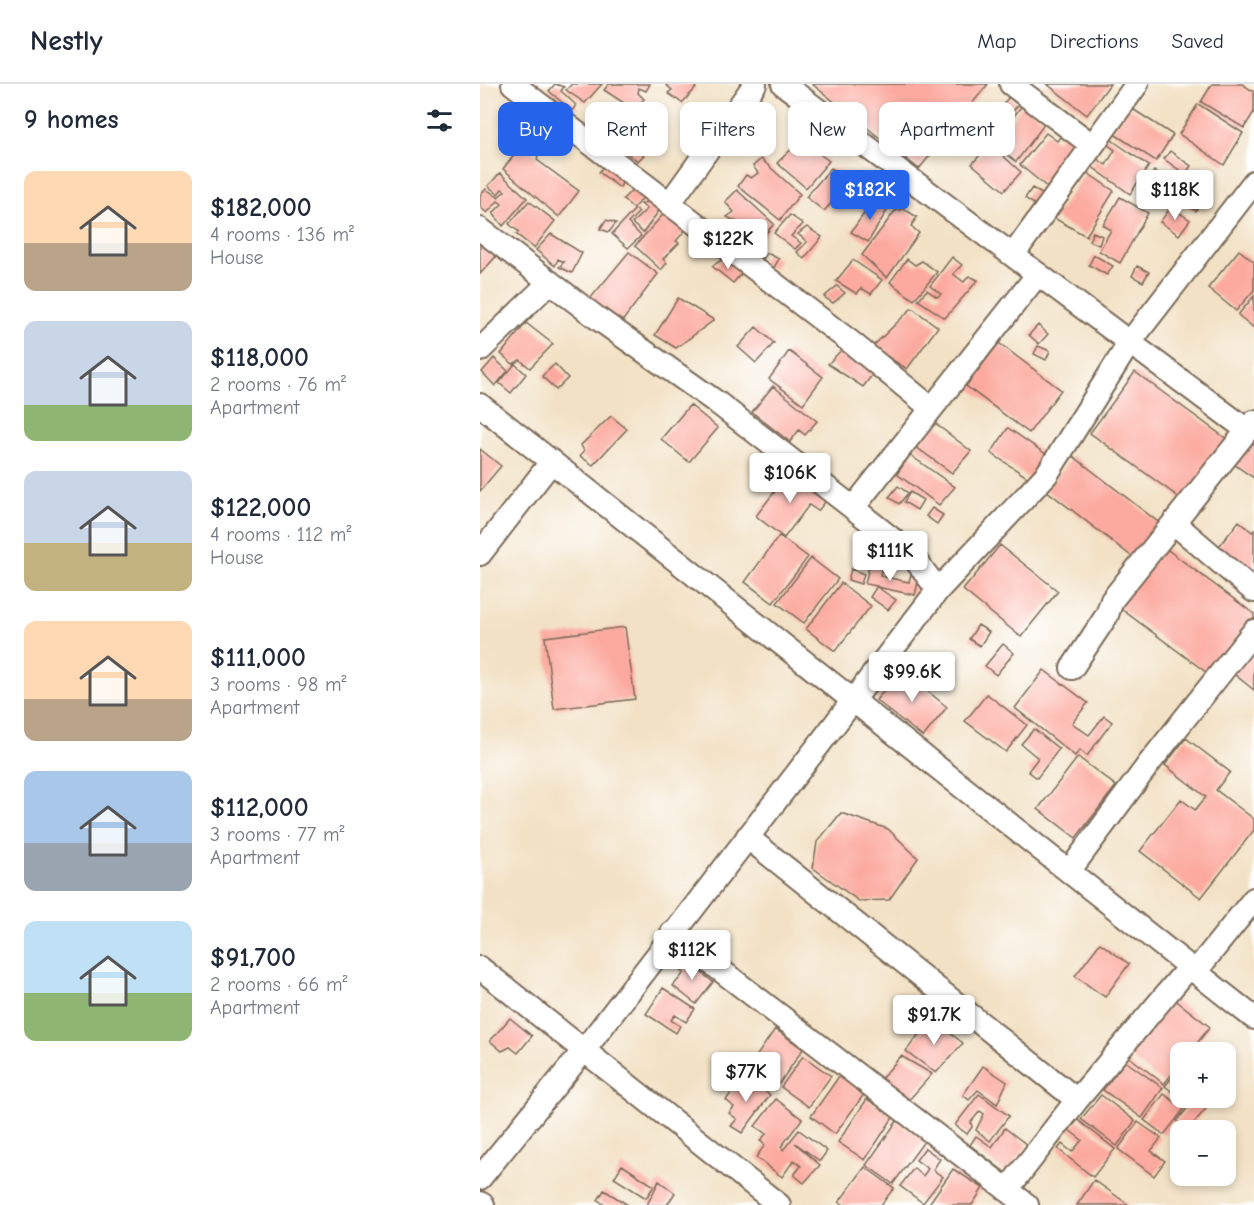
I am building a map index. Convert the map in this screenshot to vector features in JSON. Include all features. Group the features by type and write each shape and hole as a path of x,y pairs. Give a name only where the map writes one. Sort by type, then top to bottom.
{"street":[{"path":"513,84 932,408"},
{"path":"669,204 755,84"},
{"path":"783,84 1130,342 1251,426 1112,600 1107,615 1072,668"},
{"path":"1011,84 1092,145"},
{"path":"1013,255 1137,84"},
{"path":"484,1166 585,1049 938,590 1047,474 1130,342 1254,182"},
{"path":"480,229 719,404 853,508 911,554 938,590"},
{"path":"853,508 1038,274"},
{"path":"480,350 550,282"},
{"path":"480,405 1254,1018"},
{"path":"480,554 552,461"},
{"path":"1174,523 1254,591"},
{"path":"1070,870 1151,761 1254,631"},
{"path":"747,837 1077,1100"},
{"path":"672,933 1018,1200 1077,1100 1254,899"},
{"path":"480,968 779,1205"}],"building":[{"path":"555,84 564,87 561,91 573,102 562,102 549,91"},
{"path":"572,84 602,84 585,103 566,90"},
{"path":"609,84 650,84 646,91 639,88 638,93 644,99 641,102 622,102 604,90"},
{"path":"665,84 692,84 696,88 683,102 668,93 672,90"},
{"path":"812,84 988,84 973,102 879,102 879,137 867,128 867,102 835,102"},
{"path":"1047,84 1110,84 1087,115"},
{"path":"1212,84 1242,84 1254,92 1254,112 1244,128 1201,102"},
{"path":"1009,97 1015,102 1005,102"},
{"path":"1023,104 1046,122 1016,162 1008,156 1015,156 1015,115"},
{"path":"1198,104 1243,133 1224,165 1179,134"},
{"path":"1128,106 1173,135 1156,161 1111,132"},
{"path":"1065,131 1083,145 1048,188 1020,165 1046,133 1057,141"},
{"path":"1106,136 1149,166 1130,194 1091,166 1096,158 1106,165 1115,150 1104,142"},
{"path":"1170,151 1191,166 1185,174 1164,159"},
{"path":"788,152 788,156 822,156 829,161 806,188 777,163"},
{"path":"513,156 538,156 537,160 579,191 559,217 503,169"},
{"path":"631,156 643,156 638,161"},
{"path":"903,156 930,156 919,169"},
{"path":"979,156 1003,156 1021,172 1004,191 972,164"},
{"path":"761,159 800,194 780,220 738,186 746,175 751,178 758,173 753,166"},
{"path":"607,162 624,177 620,188 599,172"},
{"path":"831,168 839,173 831,181 837,186 845,176 858,188 846,205 836,198 824,211 806,197"},
{"path":"1154,171 1179,188 1172,197 1148,181"},
{"path":"1086,172 1114,191 1086,236 1054,218"},
{"path":"500,173 527,198 503,226 493,213 502,204 498,201 487,213 480,207 480,195 486,189 498,197 505,191 502,189 498,194 488,186"},
{"path":"1188,185 1205,194 1196,211 1179,202"},
{"path":"1032,188 1045,196 1038,207 1025,198"},
{"path":"633,189 644,197 633,208 623,199"},
{"path":"737,190 774,224 749,253 723,234 737,222 727,217 734,212 725,202"},
{"path":"1120,197 1148,213 1120,263 1099,251 1111,230 1103,225"},
{"path":"651,200 663,205 643,233 632,223 647,209 641,204"},
{"path":"529,201 555,221 534,248 516,234 519,232 509,224"},
{"path":"873,201 888,209 868,242 851,232"},
{"path":"1171,207 1190,220 1179,235 1160,222"},
{"path":"635,209 639,212 628,223 641,236 628,248 612,234"},
{"path":"668,209 689,226 676,241 679,243 663,259 667,263 661,270 635,246"},
{"path":"904,209 917,217 911,226 919,233 887,278 862,255 895,211"},
{"path":"790,215 803,224 791,236 801,243 795,249 774,233"},
{"path":"606,220 616,223 609,232 600,229"},
{"path":"807,227 822,237 804,259 797,252 807,242 798,234"},
{"path":"1093,232 1102,236 1099,245 1089,241"},
{"path":"551,234 582,253 572,273 559,267 564,262 558,259 555,266 536,250"},
{"path":"480,236 501,251 480,274"},
{"path":"1239,250 1254,262 1254,290 1236,311 1208,288"},
{"path":"629,252 658,274 621,323 589,300"},
{"path":"767,253 779,259 773,269 760,263"},
{"path":"1094,255 1113,266 1107,275 1089,265"},
{"path":"952,257 962,265 953,274 964,282 969,276 978,280 945,318 918,300 927,290 937,297 941,294 930,286"},
{"path":"725,258 742,273 733,283 712,266"},
{"path":"907,259 915,265 922,261 937,272 914,300 890,282"},
{"path":"853,260 882,280 871,294 861,288 857,294 836,281"},
{"path":"1137,266 1149,272 1143,282 1132,276"},
{"path":"837,286 845,293 833,303 824,297"},
{"path":"1254,296 1254,328 1238,315"},
{"path":"678,298 714,320 676,348 655,335"},
{"path":"912,308 938,327 907,369 872,347"},
{"path":"526,323 553,344 530,368 520,360 513,364 501,354"},
{"path":"1038,325 1048,334 1039,344 1029,335"},
{"path":"756,327 774,343 756,363 738,347"},
{"path":"999,343 1061,390 1029,433 966,386"},
{"path":"846,345 875,371 863,387 828,364"},
{"path":"1038,346 1050,351 1046,360 1034,354"},
{"path":"789,351 823,377 803,404 769,379"},
{"path":"494,358 508,371 495,386 482,372"},
{"path":"515,364 526,374 511,393 499,383"},
{"path":"555,364 568,378 556,390 542,376"},
{"path":"1135,372 1228,440 1184,501 1090,433"},
{"path":"773,386 817,421 805,435 799,430 790,442 752,412"},
{"path":"690,405 718,428 689,462 661,439"},
{"path":"611,416 627,429 593,465 580,456 584,451 581,445"},
{"path":"932,421 971,451 952,473 916,447"},
{"path":"1008,428 1050,457 1033,481 991,453"},
{"path":"1254,439 1254,478 1235,465"},
{"path":"480,449 501,466 480,491"},
{"path":"910,455 955,487 939,505 897,474"},
{"path":"1073,456 1162,525 1135,559 1046,490"},
{"path":"791,470 828,498 818,511 809,505 784,538 756,516"},
{"path":"898,486 908,493 899,504 889,497"},
{"path":"910,492 923,500 917,510 904,502"},
{"path":"932,508 943,515 937,524 926,516"},
{"path":"1239,521 1252,532 1254,530 1254,577 1216,550"},
{"path":"779,536 808,557 773,603 745,582"},
{"path":"1000,545 1058,591 1021,637 963,590"},
{"path":"1161,545 1254,614 1254,626 1214,678 1116,605"},
{"path":"872,554 884,557 880,576 909,582 914,563 922,565 915,595 877,587 896,600 888,610 870,597 877,586 865,584"},
{"path":"811,558 838,579 804,623 777,603"},
{"path":"851,569 864,574 861,584 848,580"},
{"path":"841,583 871,606 835,651 806,629"},
{"path":"978,625 989,632 980,646 969,639"},
{"path":"625,627 635,699 554,709 545,637"},
{"path":"1003,644 1014,653 996,675 985,666"},
{"path":"1254,648 1254,690 1234,674"},
{"path":"902,670 947,707 923,737 876,700"},
{"path":"1044,670 1088,703 1072,723 1089,735 1104,716 1112,722 1087,756 1080,750 1075,756 1015,708"},
{"path":"987,694 1027,725 1006,752 965,721"},
{"path":"1034,729 1059,749 1037,778 1028,771 1038,758 1021,744"},
{"path":"1186,738 1230,772 1216,790 1254,819 1254,830 1201,898 1140,851 1181,799 1195,810 1206,797 1165,765"},
{"path":"1078,757 1116,786 1076,838 1038,809"},
{"path":"841,813 888,829 918,858 889,900 859,901 813,868 817,842"},
{"path":"1100,943 1129,964 1105,997 1075,976"},
{"path":"682,957 713,982 696,1004 673,986 684,973 675,966"},
{"path":"663,988 695,1009 686,1022 675,1015 671,1020 680,1026 676,1033 646,1014"},
{"path":"1174,999 1210,1027 1198,1042 1170,1042 1170,1076 1164,1084 1128,1056"},
{"path":"510,1018 532,1036 518,1053 510,1047 502,1051 490,1041"},
{"path":"931,1019 963,1043 936,1073 906,1051"},
{"path":"775,1029 803,1049 775,1090 747,1070"},
{"path":"803,1056 831,1076 809,1107 781,1087"},
{"path":"901,1056 932,1074 908,1101 881,1079"},
{"path":"1125,1061 1163,1088 1142,1118 1103,1090"},
{"path":"983,1066 1007,1082 997,1104 978,1090 969,1100 963,1095"},
{"path":"840,1075 865,1093 835,1134 811,1116"},
{"path":"744,1076 770,1095 742,1133 731,1126 737,1119 729,1113 734,1107 726,1100"},
{"path":"1170,1080 1170,1090 1165,1086"},
{"path":"979,1094 1009,1116 990,1141 976,1130 984,1114 980,1111 971,1122 972,1127 967,1134 955,1125"},
{"path":"1164,1094 1170,1098 1170,1108 1184,1109 1176,1120 1170,1120 1170,1127 1164,1135 1144,1120"},
{"path":"1101,1095 1135,1121 1117,1146 1081,1119"},
{"path":"776,1099 802,1119 781,1147 783,1150 799,1130 827,1151 820,1161 795,1143 820,1165 804,1183 794,1175 801,1166 794,1160 782,1177 756,1157 765,1145 760,1141 766,1134 755,1126"},
{"path":"867,1099 894,1116 865,1160 838,1142"},
{"path":"1187,1108 1207,1108 1196,1120 1178,1120"},
{"path":"1078,1120 1115,1149 1093,1177 1058,1149 1062,1144 1072,1152 1082,1140 1069,1130"},
{"path":"897,1121 925,1140 893,1184 866,1165"},
{"path":"1138,1122 1161,1138 1151,1151 1165,1161 1154,1176 1118,1149"},
{"path":"1005,1128 1027,1145 1006,1173 970,1145 976,1136 992,1147"},
{"path":"925,1148 940,1159 933,1170 943,1177 923,1203 900,1186 914,1168 923,1176 928,1169 916,1160"},
{"path":"622,1165 654,1186 646,1198 614,1178"},
{"path":"865,1167 894,1188 881,1205 844,1205 839,1202"},
{"path":"953,1169 983,1188 972,1205 928,1205"},
{"path":"1094,1180 1129,1205 1077,1205"},
{"path":"659,1181 675,1193 667,1205 647,1205"},
{"path":"604,1190 628,1205 605,1205 598,1200"}]}
